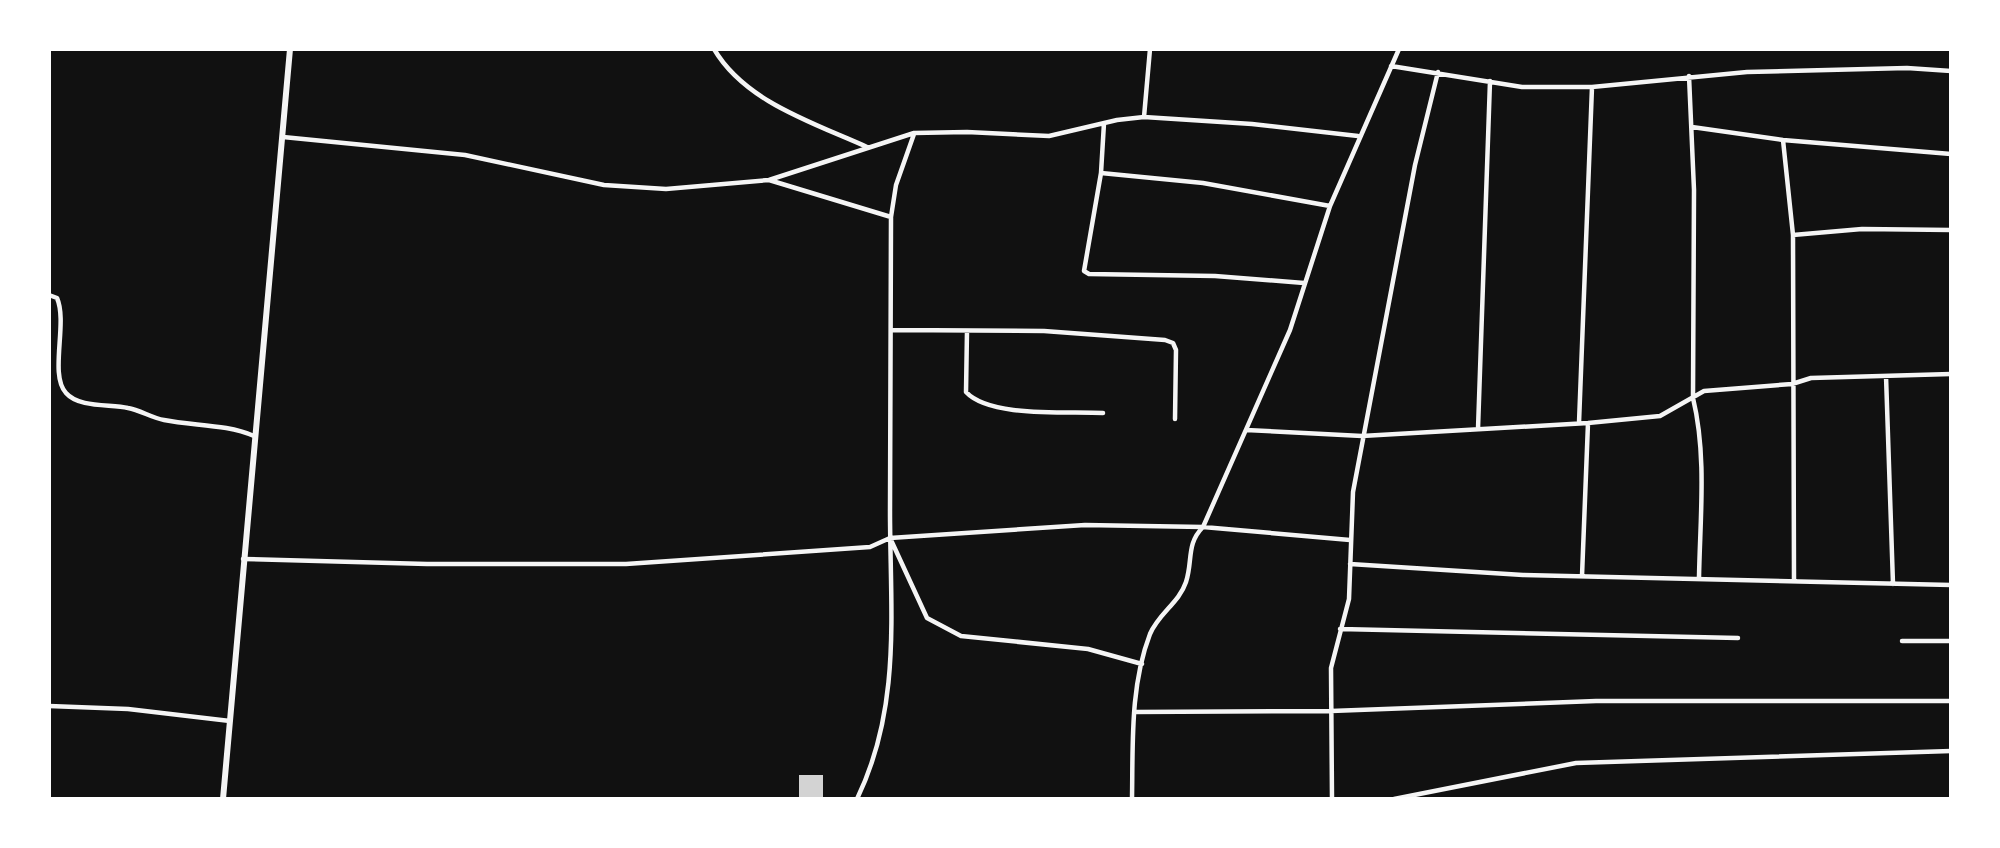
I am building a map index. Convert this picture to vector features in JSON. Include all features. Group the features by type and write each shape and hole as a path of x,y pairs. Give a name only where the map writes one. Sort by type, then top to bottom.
{"main road":[{"path":"223,799 290,49"}],"street":[{"path":"714,49 738,77 780,109 867,147"},
{"path":"1144,117 1150,49"},
{"path":"1132,799 1134,712 1142,664 1157,619 1181,594 1187,579 1190,544 1203,527 1290,330 1330,206 1358,136 1399,49"},
{"path":"1391,66 1522,87 1592,87 1748,72 1907,68 1951,71"},
{"path":"1332,799 1331,668 1349,598 1353,492 1415,165 1438,72"},
{"path":"1689,76 1692,127 1693,398 1701,442 1699,578"},
{"path":"1478,429 1490,81"},
{"path":"1579,423 1592,87"},
{"path":"281,137 465,155 622,187 684,189 769,180 914,133 967,132 1049,136 1144,117 1252,124 1358,136"},
{"path":"1104,123 1101,173 1084,271 1088,274 1215,276 1304,284"},
{"path":"1692,127 1783,140 1951,154"},
{"path":"857,799 869,774 883,723 893,644 890,538 891,217 896,185 914,133"},
{"path":"1783,140 1793,235 1794,579"},
{"path":"1101,173 1203,183 1330,206"},
{"path":"769,180 891,217"},
{"path":"1793,235 1862,229 1951,230"},
{"path":"49,295 57,298 61,309 59,378 65,393 78,401 131,408 162,420 236,429 254,436"},
{"path":"891,330 1044,331 1165,340 1173,343 1176,350 1175,419"},
{"path":"967,331 966,392 974,401 986,406 1012,409 1103,413"},
{"path":"1246,430 1362,436 1588,423 1660,416 1704,391 1792,384 1811,378 1951,374"},
{"path":"1886,376 1893,584"},
{"path":"1582,576 1588,423"},
{"path":"243,559 427,564 626,564 870,547 890,538 1085,525 1203,527 1350,540"},
{"path":"890,538 927,618 961,636 1088,649 1142,664"},
{"path":"1350,564 1582,576 1951,584"},
{"path":"1340,629 1738,638"},
{"path":"1902,641 1951,641"},
{"path":"1134,712 1331,710 1596,701 1951,701"},
{"path":"49,706 128,709 230,721"},
{"path":"1394,799 1576,763 1951,751"}],"building":[{"path":"799,775 823,775 823,799 799,799"}]}
